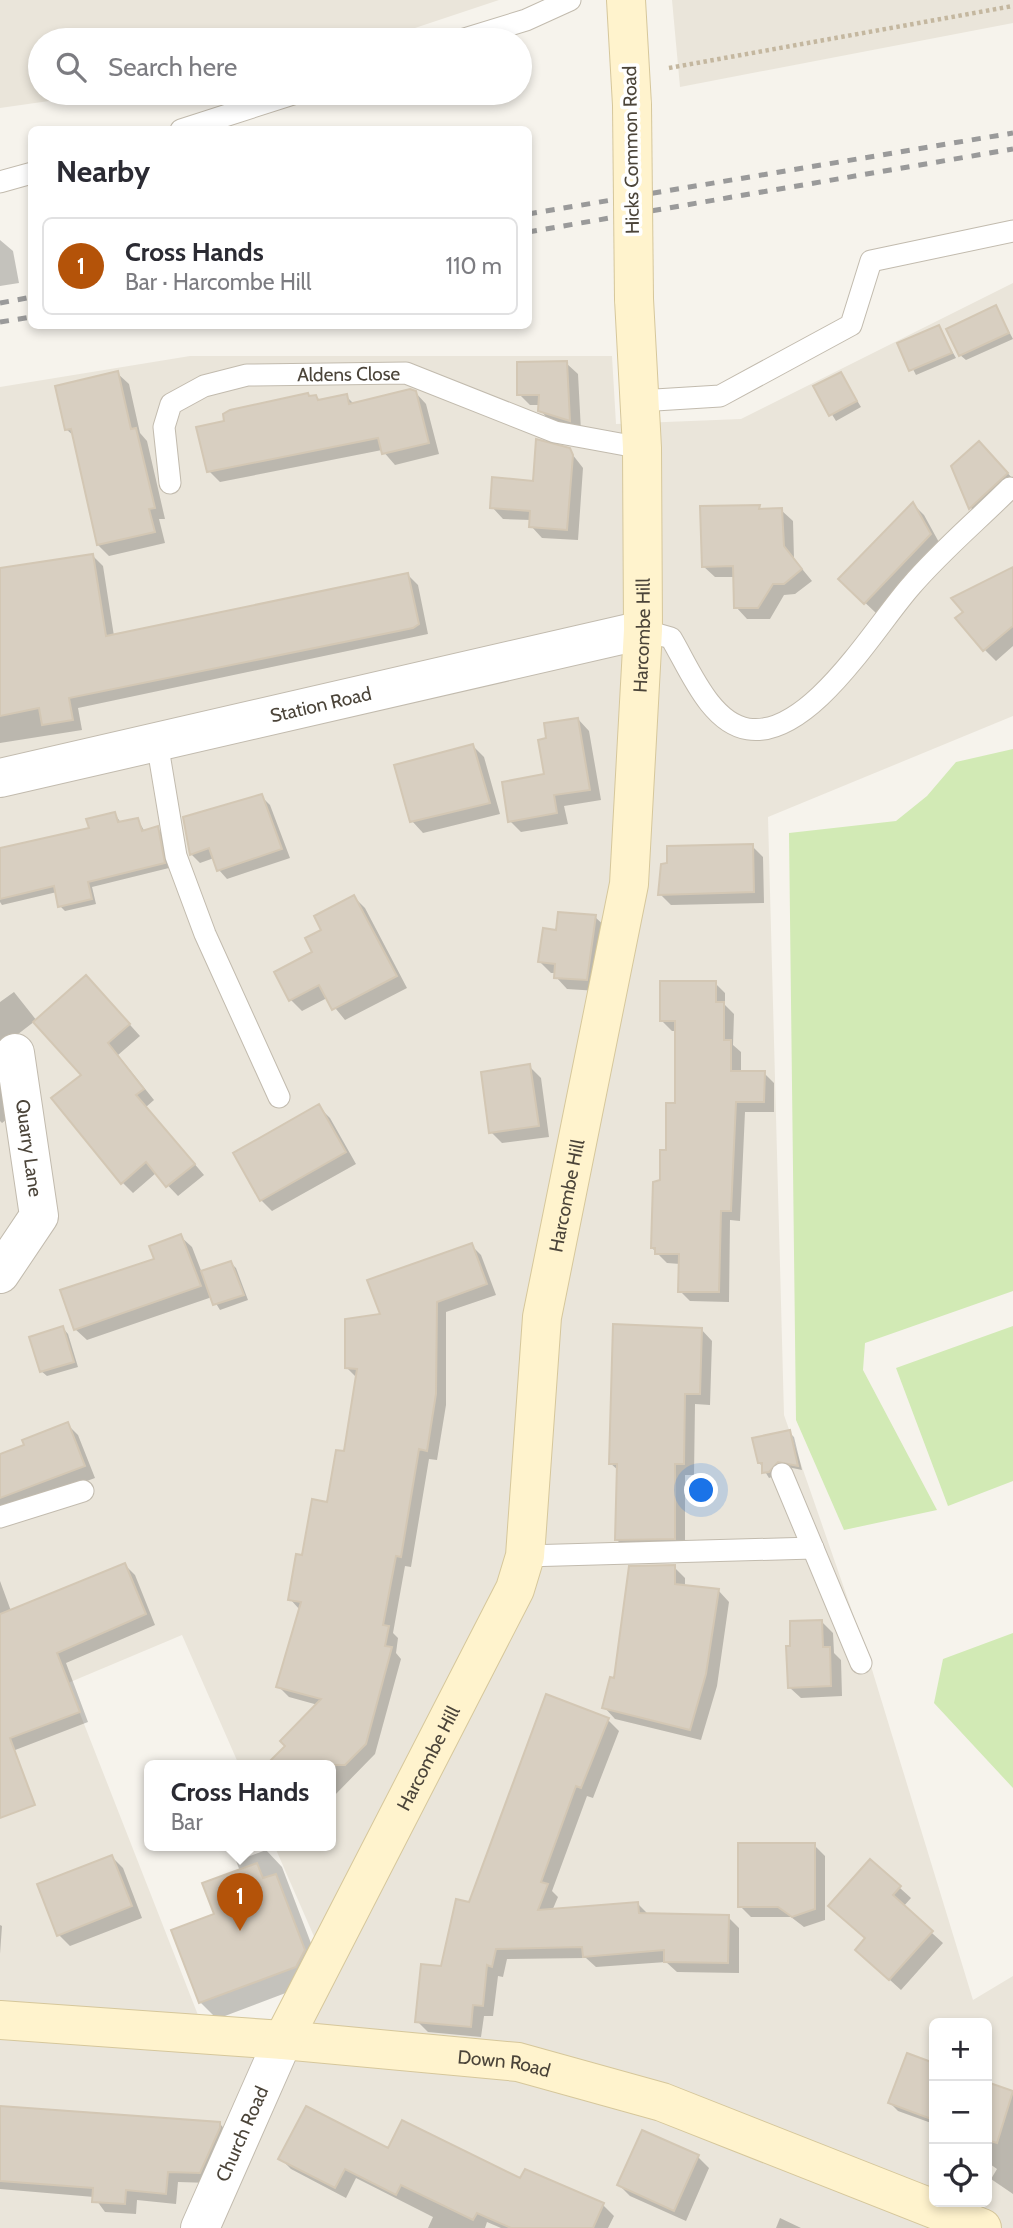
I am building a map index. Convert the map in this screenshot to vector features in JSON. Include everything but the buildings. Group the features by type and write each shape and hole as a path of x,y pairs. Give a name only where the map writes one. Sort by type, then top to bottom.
{"street":[{"name":"Hicks Common Road","path":"626,0 631,90 634,299"},
{"name":"Harcombe Hill","path":"283,2040 515,1590 525,1556 542,1317 629,884 643,631 642,448 634,299"},
{"name":"Station Road","path":"0,778 643,631"},
{"name":"Quarry Lane","path":"0,1274 39,1216 15,1053"},
{"name":"Down Road","path":"0,2020 283,2040 518,2062 662,2102 982,2228"},
{"name":"Church Road","path":"200,2228 283,2040"}],"lane":[{"path":"500,28 526,20 570,0"},
{"path":"193,126 259,105"},
{"path":"0,182 28,174"},
{"path":"639,401 720,396 851,325 871,261 1013,231"},
{"name":"Aldens Close","path":"170,482 164,427 171,404 204,386 247,374 406,373 555,432 642,448"},
{"path":"643,631 671,638 721,716 748,729 781,723 802,711 834,684 911,585 1010,488"},
{"path":"157,742 176,856 205,934 279,1097"},
{"path":"782,1474 861,1663"},
{"path":"0,1517 83,1491"},
{"path":"525,1556 813,1548"}],"path":[{"path":"631,90 1013,6"}],"shaded area":[{"path":"0,0 499,0 415,28 28,28 28,104 0,108"},
{"path":"672,0 1013,0 1013,23 680,87"},
{"path":"1013,283 1013,716 768,817 784,1415 870,1663 973,2000 1013,1976 1013,2228 0,2228 0,387 190,356 612,356 616,424 741,419"}],"green space":[{"path":"1013,749 1013,1291 865,1343 863,1370 937,1510 844,1530 796,1420 789,833 896,821 927,796 956,762"},
{"path":"1013,1326 1013,1481 948,1506 896,1368"},
{"path":"1013,1633 1013,1788 934,1703 943,1659"}],"railway":[{"path":"532,213 1013,133"},
{"path":"532,231 1013,149"},
{"path":"0,303 28,298"},
{"path":"0,322 28,318"}],"place":[{"name":"Cross Hands","path":"240,1931"}]}
